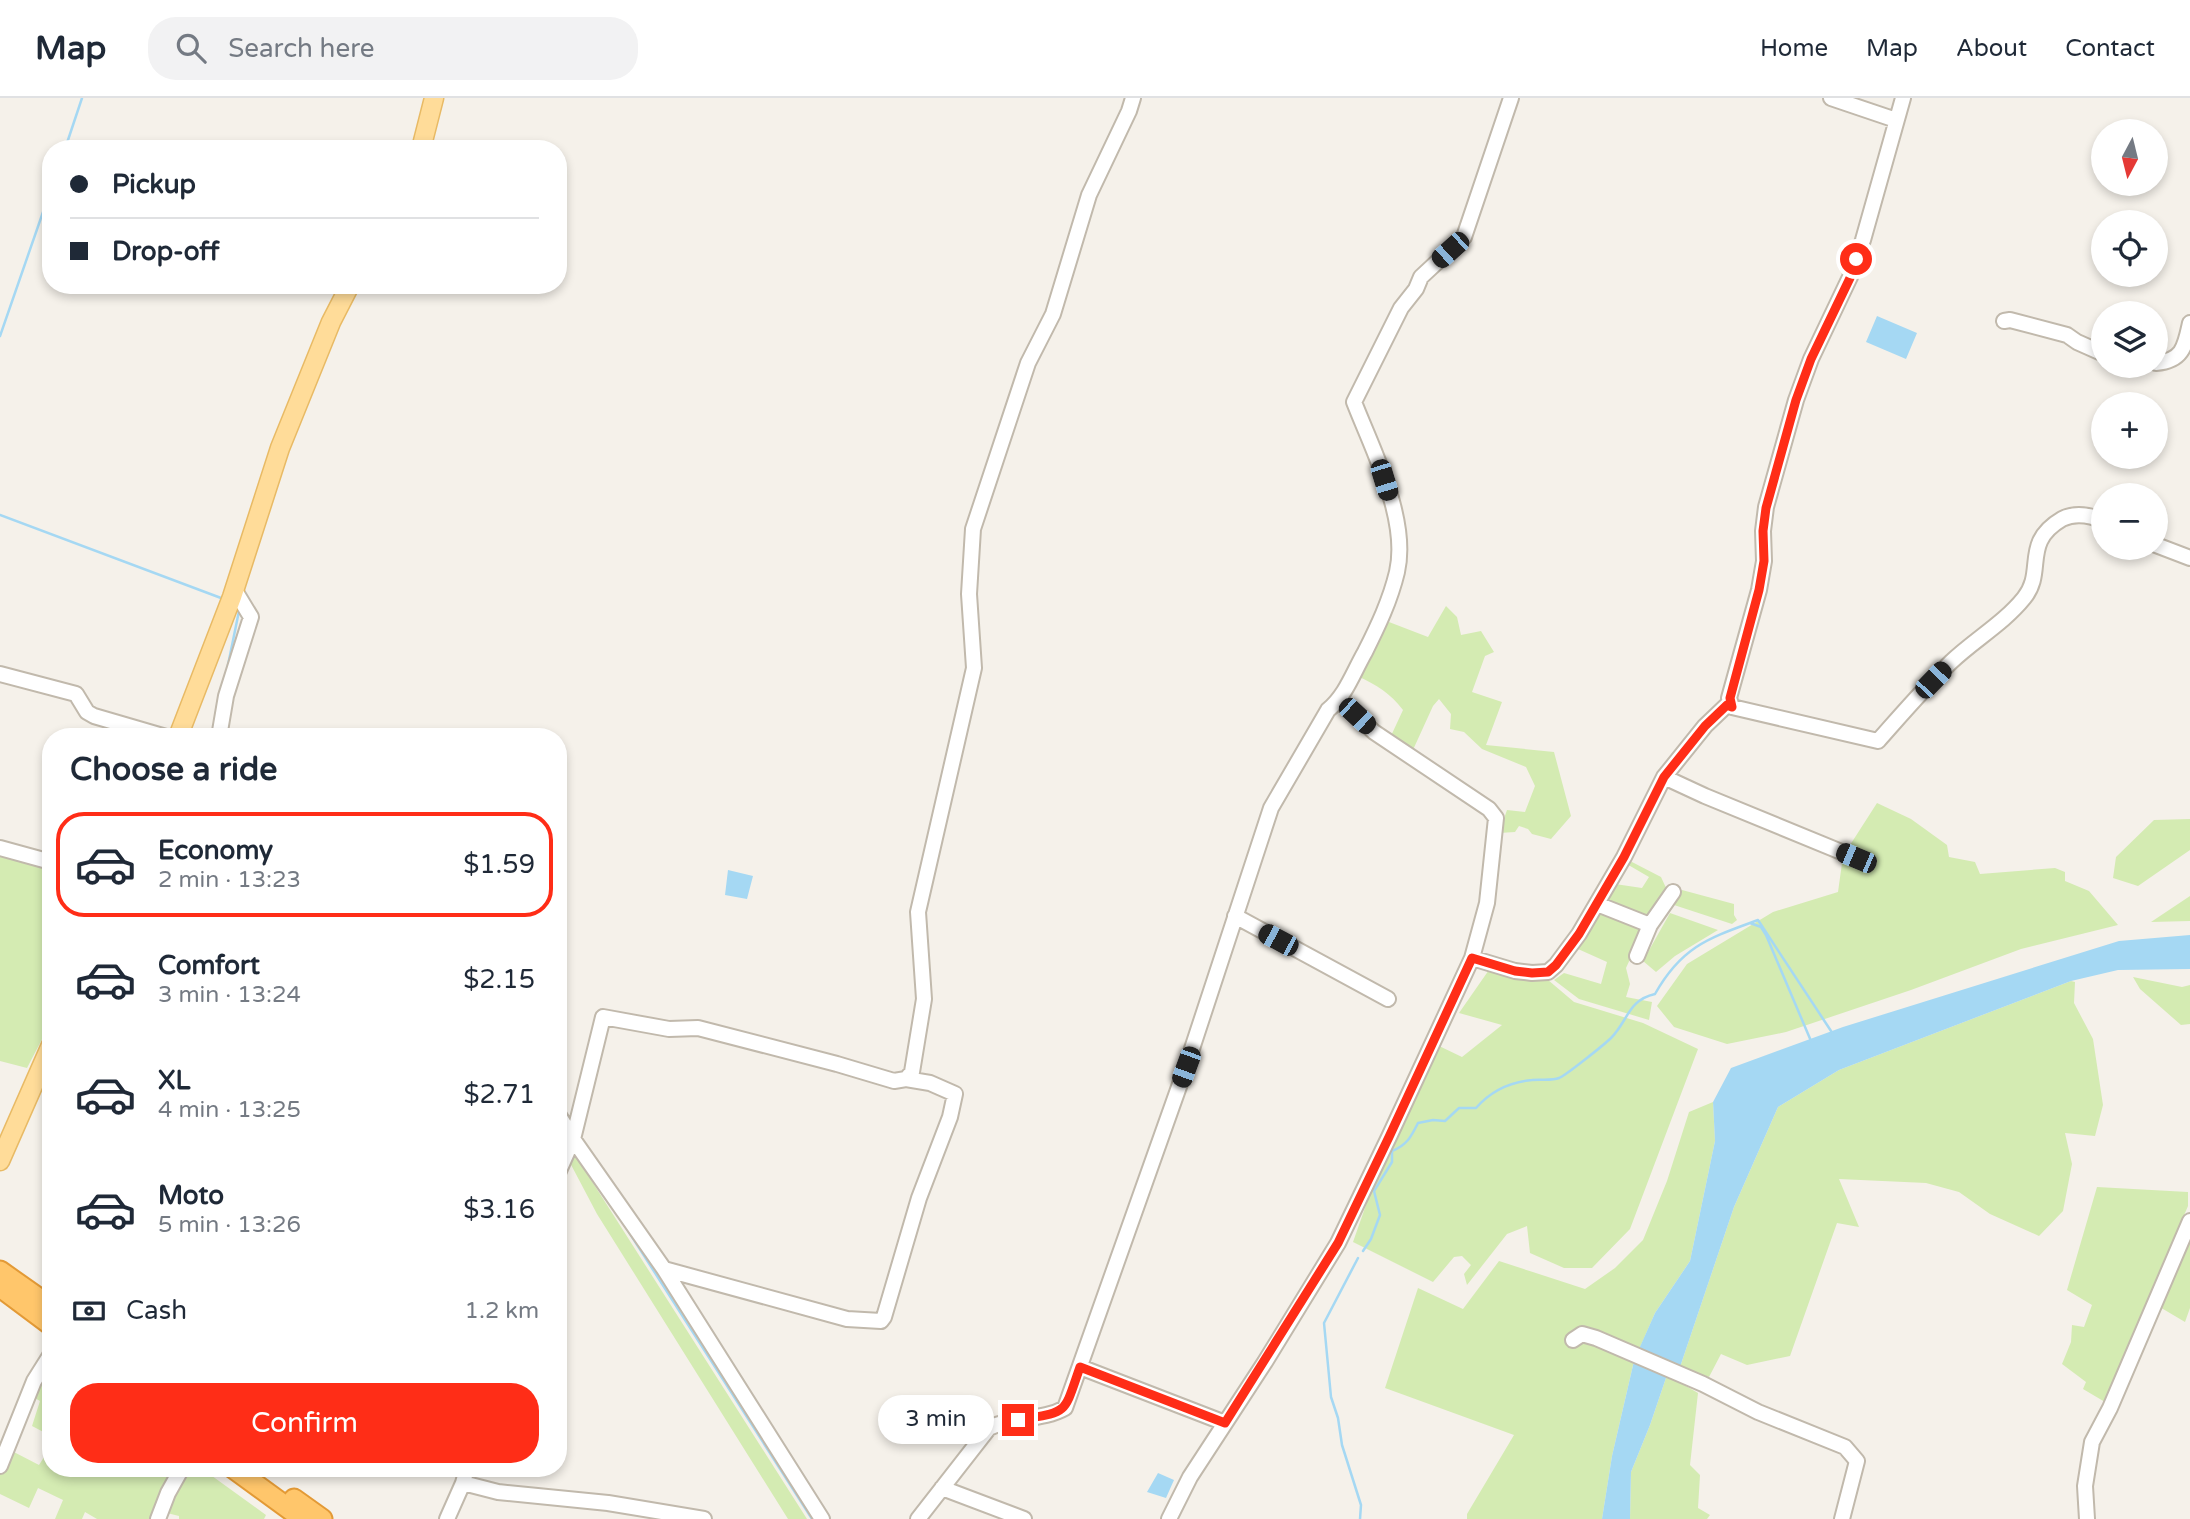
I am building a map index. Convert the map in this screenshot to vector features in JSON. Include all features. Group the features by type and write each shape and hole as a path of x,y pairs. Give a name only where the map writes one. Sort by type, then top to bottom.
{"highway":[{"path":"0,1270 42,1300"},
{"path":"0,1287 42,1318"},
{"path":"245,1477 303,1519"},
{"path":"266,1477 322,1519"}],"main road":[{"path":"423,140 434,98"},
{"path":"181,728 234,589 280,448 331,322 345,294"},
{"path":"0,1161 42,1065"}],"street":[{"path":"905,1079 912,1072 924,999 918,912 974,668 970,594 973,529 1028,363 1053,314 1089,195 1133,98"},
{"path":"918,1519 989,1428 998,1423 1056,1413 1065,1408 1186,1067 1271,808 1328,710 1340,700 1383,616 1398,570 1396,519 1354,402 1401,308 1416,289 1421,276 1464,237 1511,98"},
{"path":"1831,98 1896,120"},
{"path":"1732,707 1730,698 1759,590 1764,561 1763,531 1766,508 1796,400 1811,359 1850,278 1903,98"},
{"path":"2004,321 2053,330 2091,348"},
{"path":"2168,361 2182,351 2190,323"},
{"path":"1472,958 1515,971 1532,973 1548,972 1556,965 1597,904 1664,777 1705,726 1727,705 1878,741 1952,661 2007,617 2026,596 2032,582 2036,549 2040,539 2062,520 2076,514 2091,517"},
{"path":"2168,550 2190,558"},
{"path":"221,728 226,696 251,617 234,589"},
{"path":"0,674 76,694 87,712 138,728"},
{"path":"1169,1519 1190,1477 1338,1243 1472,958 1487,903 1496,817 1480,802 1374,732 1340,700"},
{"path":"1664,777 1856,858"},
{"path":"0,848 42,860"},
{"path":"1637,956 1650,925 1673,892"},
{"path":"1597,904 1650,925"},
{"path":"1235,916 1388,999"},
{"path":"567,1151 603,1017 669,1029 698,1028 894,1081 905,1079 930,1083 955,1094 950,1117 919,1198 881,1321 846,1319 664,1269"},
{"path":"567,1136 664,1269 822,1519"},
{"path":"2087,1519 2085,1486 2092,1441 2110,1408 2190,1221"},
{"path":"1573,1340 1582,1334 1597,1338 1703,1384 1758,1412 1845,1447 1857,1461 1842,1519"},
{"path":"1080,1367 1225,1423"},
{"path":"0,1466 34,1381 42,1368"},
{"path":"158,1519 177,1477"},
{"path":"447,1519 464,1477"},
{"path":"469,1477 498,1492 608,1503 704,1519"},
{"path":"942,1488 1024,1519"}],"green space":[{"path":"1446,606 1457,617 1461,635 1481,631 1494,652 1485,656 1472,692 1502,702 1486,745 1554,752 1571,816 1551,839 1532,834 1528,829 1519,826 1515,832 1499,833 1507,810 1525,812 1535,786 1526,767 1482,749 1464,732 1450,729 1451,714 1439,699 1433,706 1412,752 1390,738 1403,710 1383,690 1357,676 1389,622 1428,637"},
{"path":"1877,803 1911,819 1947,845 1949,857 1975,862 1980,874 2055,868 2065,872 2065,881 2089,891 2118,925 2021,949 1786,1032 1727,1044 1674,1027 1657,1006 1687,964 1773,912 1838,892 1843,856"},
{"path":"2190,819 2190,850 2138,886 2113,878 2116,857 2154,820"},
{"path":"0,855 42,866 42,1039 27,1068 0,1061"},
{"path":"1632,862 1661,877 1667,890 1651,918 1603,900 1615,884 1642,888 1649,877 1625,863"},
{"path":"1682,890 1734,904 1737,920 1732,924 1674,905"},
{"path":"2190,896 2190,921 2151,922"},
{"path":"1599,912 1643,931 1626,968 1630,984 1626,997 1652,1002 1649,1020 1579,999 1554,980 1564,973 1601,984 1607,962 1578,949"},
{"path":"1670,913 1718,930 1675,956 1656,972 1643,961"},
{"path":"1491,967 1541,974 1574,1002 1643,1023 1698,1049 1630,1229 1592,1268 1564,1268 1530,1253 1527,1226 1507,1234 1467,1285 1464,1274 1471,1265 1462,1256 1454,1257 1433,1282 1353,1242 1379,1168 1397,1136 1435,1044 1462,1057 1502,1025 1459,1013"},
{"path":"2133,977 2182,987 2190,985 2190,1024 2181,1025 2140,989"},
{"path":"2071,981 2075,982 2074,1003 2093,1039 2103,1105 2095,1136 2065,1133 2072,1164 2063,1211 2039,1236 1990,1214 1959,1192 1926,1183 1839,1179 1859,1227 1837,1223 1790,1356 1747,1365 1721,1354 1709,1377 1680,1367 1734,1207 1778,1107 1839,1070"},
{"path":"1713,1102 1715,1141 1690,1261 1655,1313 1634,1361 1612,1456 1602,1519 1467,1519 1467,1514 1514,1435 1385,1388 1418,1288 1463,1309 1499,1261 1585,1289 1615,1268 1643,1240 1667,1181 1689,1112"},
{"path":"572,1150 807,1519 788,1519 597,1214 568,1159"},
{"path":"2097,1187 2188,1192 2188,1206 2105,1402 2083,1389 2086,1382 2062,1364 2071,1342 2072,1325 2084,1327 2092,1305 2067,1290"},
{"path":"2190,1234 2190,1308 2185,1322 2158,1306"},
{"path":"1667,1375 1698,1393 1690,1465 1700,1475 1698,1508 1710,1515 1707,1519 1630,1519 1631,1472"},
{"path":"42,1377 42,1431 32,1426 40,1401 31,1396"},
{"path":"10,1450 39,1465 42,1460 42,1477 171,1477 153,1519 97,1519 85,1512 82,1519 55,1519 63,1500 38,1488 29,1508 0,1494 0,1473"},
{"path":"183,1477 213,1477 266,1515 264,1519 179,1519 179,1516 163,1512 171,1491"}],"water":[{"path":"1877,316 1917,333 1906,359 1866,342"},
{"path":"728,870 753,876 747,899 725,895"},
{"path":"2190,935 2190,969 2118,970 2071,981 1839,1070 1778,1107 1734,1207 1680,1367 1639,1349 1655,1313 1690,1261 1715,1141 1713,1102 1731,1068 1843,1027 2119,941"},
{"path":"1634,1361 1667,1375 1631,1472 1630,1519 1602,1519 1612,1456"},
{"path":"1158,1473 1174,1480 1166,1498 1147,1492"}],"waterway":[{"path":"68,140 82,98"},
{"path":"0,336 42,215"},
{"path":"0,515 221,598"},
{"path":"228,665 239,611"},
{"path":"213,728 217,706"},
{"path":"1363,1251 1371,1239 1380,1215 1374,1191 1392,1162 1392,1151 1408,1140 1418,1123 1445,1121 1459,1108 1476,1108 1494,1093 1516,1083 1563,1076 1611,1038 1634,1006 1655,994 1665,978 1687,954 1725,932 1758,920 1833,1034"},
{"path":"1750,923 1761,927 1766,935 1811,1041"},
{"path":"620,1218 812,1519"},
{"path":"1358,1258 1324,1323 1331,1397 1338,1418 1342,1445 1361,1505 1360,1519"}],"route":[{"path":"1018,1420 1056,1413 1065,1408 1080,1367 1225,1423 1338,1243 1472,958 1515,971 1548,972 1579,934 1624,857 1664,777 1705,726 1727,705 1732,707 1730,698 1759,590 1764,561 1763,531 1766,508 1796,400 1811,359 1850,278 1856,259"}]}
